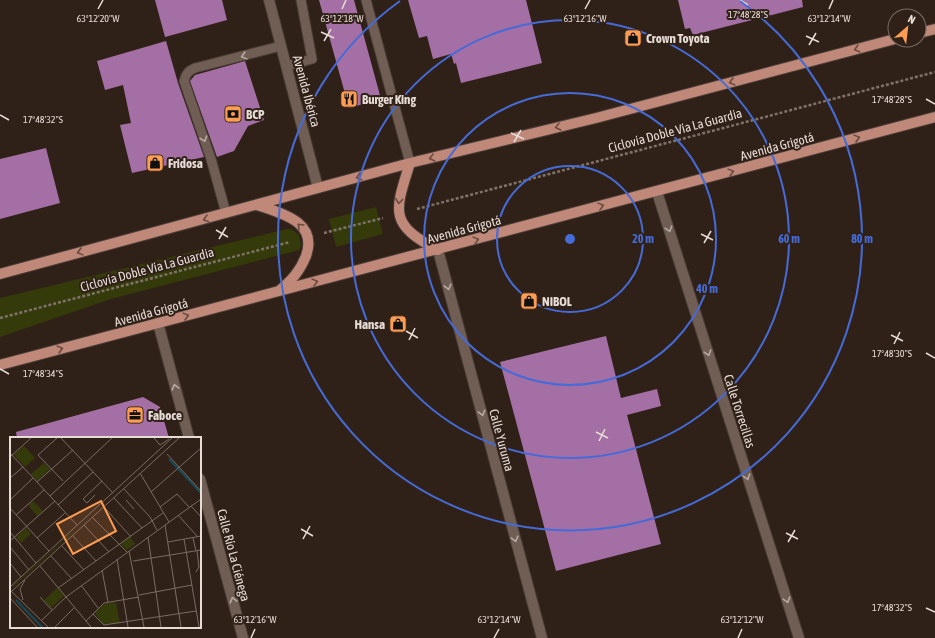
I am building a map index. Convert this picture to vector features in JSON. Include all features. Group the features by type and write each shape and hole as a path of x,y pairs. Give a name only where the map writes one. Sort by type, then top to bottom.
{"main road":[{"path":"0,274 410,163 596,118 887,41"},
{"name":"Avenida Grigotá","path":"0,365 657,192 935,117"},
{"path":"410,163 400,194 398,214 406,228 419,240 438,250"},
{"path":"257,205 292,218 303,227 309,237 308,250 302,266 293,279 277,292"}],"street":[{"name":"Avenida Ibérica","path":"269,0 318,188"},
{"name":"Calle Torrecillas","path":"657,192 799,638"},
{"name":"Calle Yuruma","path":"438,250 542,638"},
{"path":"158,324 189,437"},
{"name":"Calle Río La Ciénega","path":"201,483 243,638"}],"lane":[{"path":"287,66 312,59 301,0"},
{"path":"366,0 410,163"},
{"path":"226,213 211,159 184,81 188,71 195,68 281,46"}],"path":[{"name":"Ciclovía Doble Vía La Guardia","path":"420,208 935,72"},
{"path":"332,231 379,219"},
{"name":"Ciclovía Doble Vía La Guardia","path":"0,318 292,241"}],"green space":[{"path":"376,207 383,234 336,247 329,219"},
{"path":"291,229 299,235 301,246 299,250 111,299 0,337 0,298"}],"building":[{"path":"155,0 222,0 227,20 165,37"},
{"path":"319,0 354,0 381,99 349,108"},
{"path":"408,0 526,0 542,63 461,83 456,63 454,64 451,54 433,59 427,36 419,38"},
{"path":"678,0 802,0 803,7 693,35 690,28 685,29"},
{"path":"166,41 178,83 204,157 132,173 120,125 131,123 123,85 105,90 97,61"},
{"name":"BCP","path":"245,61 264,120 248,126 234,151 217,157 190,81 195,75"},
{"path":"46,148 60,203 0,219 0,159"},
{"path":"606,336 621,398 657,389 661,406 627,415 661,544 556,571 500,362"},
{"path":"143,397 160,407 169,437 17,437 16,432"}],"place":[{"name":"Crown Toyota","path":"633,38"},
{"name":"Burger King","path":"349,99"},
{"name":"BCP","path":"233,114"},
{"name":"Fridosa","path":"155,163"},
{"name":"NIBOL","path":"529,301"},
{"name":"Hansa","path":"398,324"},
{"name":"Faboce","path":"135,415"}]}
